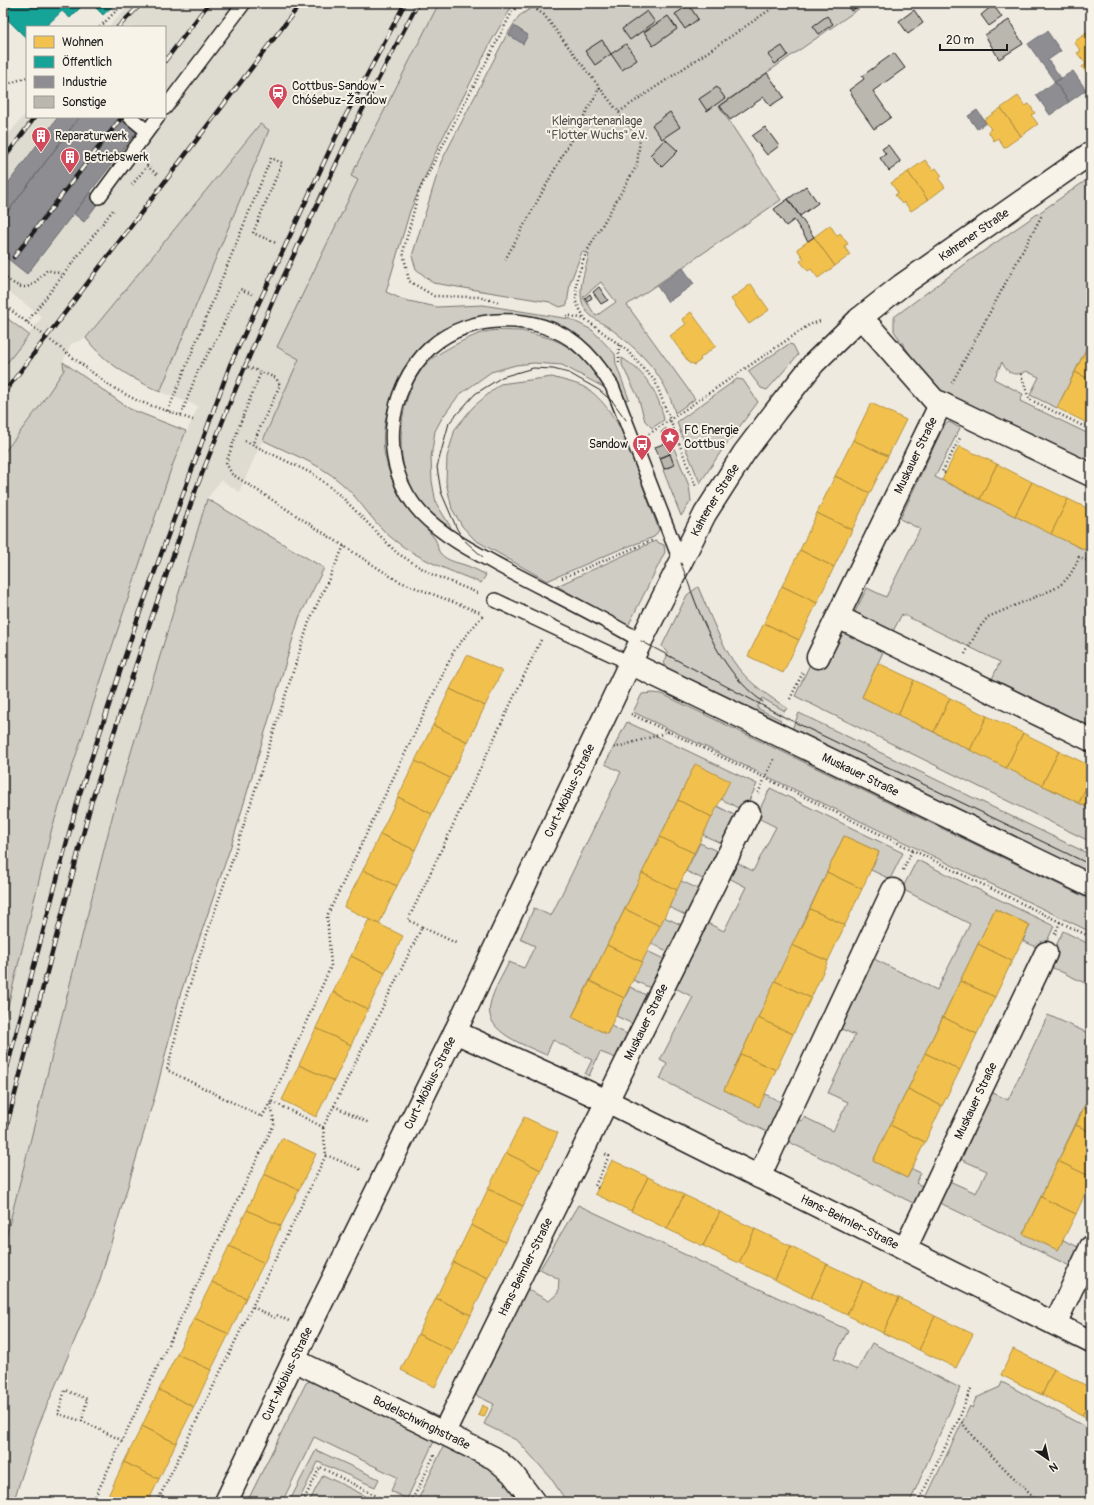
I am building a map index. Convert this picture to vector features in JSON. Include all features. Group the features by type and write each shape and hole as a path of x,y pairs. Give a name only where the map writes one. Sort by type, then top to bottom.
{"street":[{"name":"Kahrener Straße","path":"630,663 705,514 744,453 814,364 859,319 902,285 1091,153"},
{"path":"859,319 871,328 934,400 1091,475"},
{"name":"Muskauer Straße","path":"812,662 838,617 941,403"},
{"path":"838,617 1091,740"},
{"name":"Muskauer Straße","path":"630,663 1091,886"},
{"name":"Curt-Möbius-Straße","path":"226,1502 455,1032 630,663"},
{"name":"Muskauer Straße","path":"607,1101 749,813"},
{"path":"759,1177 893,890"},
{"name":"Muskauer Straße","path":"905,1249 1046,953"},
{"name":"Hans-Beimler-Straße","path":"455,1032 607,1101 1091,1342"},
{"name":"Hans-Beimler-Straße","path":"444,1432 607,1101"},
{"path":"1055,1324 1091,1247"},
{"name":"Bodelschwinghstraße","path":"294,1360 444,1432 494,1458 512,1473 534,1502"}],"lane":[{"path":"166,107 244,3"},
{"path":"131,118 147,131"},
{"path":"98,197 157,118"},
{"path":"642,641 483,557 435,525 413,503 398,474 391,429 401,390 417,363 431,347 466,328 484,322 502,320 530,323 560,333 587,353 600,367 612,386 681,563"},
{"path":"495,600 630,663"}],"path":[{"path":"101,26 124,3"},
{"path":"504,303 478,297 434,296 409,281 403,252 419,192 512,12 522,3"},
{"path":"527,3 544,15 640,140 637,165 586,254 577,278 576,302 585,319"},
{"path":"537,10 548,3"},
{"path":"619,112 780,3"},
{"path":"3,86 26,78"},
{"path":"505,260 600,87"},
{"path":"168,410 271,158 282,163 253,233 276,243"},
{"path":"128,190 147,166 159,176"},
{"path":"27,322 114,208"},
{"path":"941,403 1044,212"},
{"path":"3,276 17,287 27,288 37,282 47,270 63,274"},
{"path":"181,415 199,368 214,344 240,289 252,294"},
{"path":"3,304 110,386 138,401 168,410 193,420"},
{"path":"563,314 585,319 629,352 655,381 671,420 705,514"},
{"path":"643,438 809,325 820,320"},
{"path":"248,367 276,378 280,385 252,445"},
{"path":"261,372 226,463 232,474 398,581 484,614"},
{"path":"1021,374 1029,399 1091,430"},
{"path":"945,473 942,472 962,434"},
{"path":"245,442 315,475 342,497 398,553 431,574 495,600 455,649 327,916 331,966 262,1118 167,1070 186,996 238,843 309,622 344,546"},
{"path":"541,588 670,533"},
{"path":"956,674 979,628 988,617 998,611 1063,584 1072,573 1079,557 1091,562"},
{"path":"456,943 408,920 549,625"},
{"path":"790,699 812,662"},
{"path":"628,713 766,778 912,851 1091,937"},
{"path":"610,749 669,732"},
{"path":"766,778 778,751"},
{"path":"157,1502 326,1155 323,1127 422,927"},
{"path":"271,1101 323,1127"},
{"path":"105,1502 95,1497 274,1124 271,1101"},
{"path":"334,1106 369,1123"},
{"path":"326,1155 383,1179"},
{"path":"596,1182 595,1186 598,1188"},
{"path":"253,1307 275,1318"},
{"path":"918,1502 959,1418 972,1386"},
{"path":"82,1421 87,1398 65,1390 58,1414 82,1421 123,1441"},
{"path":"959,1418 976,1440 1038,1502"},
{"path":"410,1502 418,1489 444,1432"},
{"path":"303,1502 320,1467 388,1502"}],"shaded area":[{"path":"132,3 439,3 351,176 358,180 277,347 299,359 239,492 221,480 207,499 115,806 3,1249 3,1026 52,828 171,469 198,406 160,392 269,130 260,124 86,338 71,344 63,362 64,370 39,407 3,454 3,368 42,317 3,287 3,141 26,113 26,118 166,118 166,26 109,26"},
{"path":"762,698 785,711 781,720 757,708"}],"green space":[{"path":"439,3 514,3 492,40 439,145 410,211 386,292 404,300 437,307 483,305 570,319 592,330 615,354 616,364 629,399 626,400 605,364 593,349 577,335 567,329 532,317 512,314 493,314 475,317 458,323 442,332 428,343 415,357 403,373 390,401 385,421 383,441 387,465 401,499 435,539 440,553 451,561 470,567 486,575 481,583 455,573 405,548 383,530 352,493 332,475 323,469 263,440 299,359 277,347 358,180 351,176"},
{"name":"Kleingartenanlage \"Flotter Wuchs\" e.V.","path":"539,3 867,3 719,106 781,200 627,305 695,399 675,413 665,388 652,367 635,349 610,328 591,316 584,307 581,290 589,254 582,252 570,283 567,305 560,307 550,302 433,283 416,269 412,256 441,162 506,36 519,16","holes":["601,282 616,302 596,316 583,297"]},
{"path":"260,124 269,130 160,392 129,376 110,363 86,338"},
{"path":"1091,177 1091,339 1057,408 1030,395 1039,377 1026,371 1019,374 1009,372 1002,362 994,379 1023,394 1020,401 1091,435 1091,468 936,392 894,331 894,317 972,259"},
{"path":"3,315 29,335 3,368"},
{"path":"489,331 522,331 552,339 569,348 583,359 605,388 562,365 534,363 516,365 491,372 459,395 442,418 435,431 431,458 432,481 436,503 452,529 432,514 420,502 408,482 403,465 401,446 404,408 410,390 418,374 429,361 456,344"},
{"path":"789,344 793,345 798,355 767,390 761,388 748,371"},
{"path":"622,358 638,370 650,384 659,401 664,420 652,428 645,421 638,397 622,365"},
{"path":"63,362 130,409 186,431 171,469 52,828 3,1026 3,454 39,407 64,370"},
{"path":"552,377 582,386 589,390 612,414 624,435 659,530 654,537 616,551 547,581 475,540 462,526 452,509 446,482 447,457 455,429 473,407 500,384"},
{"path":"737,379 743,380 758,402 722,450 700,483 677,422"},
{"path":"949,422 960,428 935,477 1091,553 1091,731 990,683 1000,662 902,614 891,635 853,616 867,588 886,597 920,529 900,519 944,425"},
{"path":"666,428 689,486 691,501 681,516 663,470 674,465 661,432"},
{"path":"207,499 324,568 299,618 233,840 180,995 156,1092 99,1283 37,1429 15,1497 17,1502 3,1502 3,1249 115,806"},
{"path":"655,541 664,545 665,552 628,626 557,586"},
{"path":"698,587 721,640 739,669 755,685 787,708 785,711 762,698 757,708 781,720 779,724 678,676 668,669 664,663 668,654 662,646 687,595"},
{"path":"840,628 884,650 862,697 1091,809 1091,842 795,696 812,660"},
{"path":"642,694 662,694 1091,900 1091,932 633,712"},
{"path":"799,713 1091,855 1091,874 792,729"},
{"path":"627,722 757,784 744,811 721,799 695,765 572,1017 607,1034 611,1026 633,1037 621,1060 600,1052 589,1076 585,1074 592,1060 553,1040 546,1055 508,1037 493,1023 490,1015 490,1005 491,999 509,962 524,968 535,946 520,939 534,908 551,916 621,772 605,764"},
{"path":"770,788 903,853 890,879 871,870 879,852 844,836 724,1090 758,1106 765,1094 785,1104 771,1134 660,1079 667,1064 660,1060 693,997 673,987 705,922 724,931 746,887 727,877 734,861 753,871 776,827 756,817"},
{"path":"717,806 738,817 725,845 703,835"},
{"path":"700,843 721,853 707,881 686,871"},
{"path":"917,860 1054,926 1043,950 1023,941 1030,925 995,909 873,1161 907,1178 912,1169 921,1173 916,1183 925,1187 916,1202 913,1203 783,1139 795,1118 802,1121 804,1117 833,1131 848,1102 828,1093 855,1035 839,1028 872,958 937,990 970,924 902,889"},
{"path":"681,881 703,891 689,917 669,907"},
{"path":"664,917 684,926 671,953 651,943"},
{"path":"1063,931 1091,945 1091,986 1047,965"},
{"path":"647,951 668,961 655,990 633,980"},
{"path":"630,987 650,997 637,1026 616,1016"},
{"path":"1048,1015 1090,1034 1091,1033 1091,1092 1023,1234 1058,1250 1063,1240 1085,1250 1076,1269 936,1201 947,1180 976,1193 987,1171 958,1158 991,1092 1008,1100"},
{"path":"578,1205 848,1330 834,1359 857,1370 872,1343 960,1388 910,1502 567,1502 550,1477 518,1441 484,1424 494,1404 473,1394 525,1288 549,1301 558,1293 559,1279 540,1269"},
{"path":"312,1380 435,1439 407,1499 391,1491 397,1477 314,1437 282,1502 247,1502 306,1383"},
{"path":"1002,1382 1091,1430 1091,1502 924,1502 970,1406 972,1408 976,1398 1000,1387"},
{"path":"445,1443 473,1455 518,1492 525,1502 417,1502"},
{"path":"316,1450 379,1479 375,1487 318,1462 298,1502 289,1502"},
{"path":"323,1475 378,1502 309,1502"}],"building: Wohnen":[{"path":"1088,32 1091,36 1091,75 1089,76 1082,67 1086,64 1077,53 1081,51 1074,42"},
{"path":"1018,96 1025,106 1029,104 1035,113 1031,115 1038,124 1021,136 1001,108"},
{"path":"1001,108 1021,136 1004,148 998,138 994,141 988,131 991,129 984,120"},
{"path":"925,160 933,170 936,168 942,176 939,179 945,187 928,200 908,172"},
{"path":"908,172 928,200 911,211 904,202 902,204 895,195 898,193 891,183"},
{"path":"830,225 837,236 840,233 848,244 844,246 850,255 835,266 814,237"},
{"path":"814,237 835,266 818,278 811,269 808,271 800,261 804,259 797,249"},
{"path":"751,284 769,310 749,324 731,299"},
{"path":"691,312 716,346 700,358 701,360 694,365 692,363 690,364 670,336 686,324 682,319"},
{"path":"1091,339 1091,380 1075,372"},
{"path":"1075,372 1091,380 1091,425 1057,408"},
{"path":"871,403 906,420 888,456 853,440"},
{"path":"853,440 888,456 870,493 835,476"},
{"path":"959,446 997,464 980,499 942,480"},
{"path":"997,464 1032,482 1015,516 980,499"},
{"path":"835,476 870,493 852,530 817,513"},
{"path":"1032,482 1068,499 1051,534 1015,516"},
{"path":"1068,499 1091,510 1091,545 1088,551 1051,534"},
{"path":"817,513 852,530 834,567 800,550"},
{"path":"800,550 834,567 817,603 782,586"},
{"path":"782,586 817,603 799,640 764,623"},
{"path":"764,623 799,640 783,673 748,656"},
{"path":"467,655 502,671 485,706 450,689"},
{"path":"878,663 914,680 898,715 862,697"},
{"path":"914,680 950,698 934,732 898,715"},
{"path":"450,689 485,706 468,742 433,725"},
{"path":"950,698 987,716 970,750 934,732"},
{"path":"987,716 1023,733 1006,768 970,750"},
{"path":"433,725 468,742 450,778 415,761"},
{"path":"1023,733 1059,751 1042,785 1006,768"},
{"path":"1059,751 1091,766 1091,777 1079,803 1042,785"},
{"path":"415,761 450,778 432,814 398,797"},
{"path":"695,764 730,781 712,817 678,800"},
{"path":"1091,777 1091,809 1079,803"},
{"path":"398,797 432,814 415,850 380,834"},
{"path":"678,800 712,817 694,853 660,837"},
{"path":"380,834 415,850 397,886 363,870"},
{"path":"844,836 879,852 862,889 827,872"},
{"path":"660,837 694,853 677,890 642,873"},
{"path":"363,870 397,886 379,924 344,907"},
{"path":"827,872 862,889 845,925 810,909"},
{"path":"642,873 677,890 660,926 625,909"},
{"path":"625,909 660,926 642,962 607,945"},
{"path":"810,909 845,925 828,961 792,945"},
{"path":"995,909 1030,925 1012,961 978,944"},
{"path":"369,919 403,936 385,973 351,956"},
{"path":"978,944 1012,961 995,997 960,981"},
{"path":"607,945 642,962 624,998 590,981"},
{"path":"792,945 828,961 811,998 775,981"},
{"path":"351,956 385,973 368,1009 333,992"},
{"path":"590,981 624,998 607,1034 572,1017"},
{"path":"775,981 811,998 793,1034 758,1018"},
{"path":"960,981 995,997 977,1034 943,1017"},
{"path":"333,992 368,1009 351,1045 316,1028"},
{"path":"943,1017 977,1034 960,1070 925,1053"},
{"path":"758,1018 793,1034 776,1070 741,1054"},
{"path":"316,1028 351,1045 334,1081 299,1065"},
{"path":"925,1053 960,1070 942,1106 908,1089"},
{"path":"741,1054 776,1070 759,1107 724,1090"},
{"path":"299,1065 334,1081 316,1117 282,1100"},
{"path":"908,1089 942,1106 925,1142 890,1125"},
{"path":"1091,1092 1091,1132 1076,1125"},
{"path":"524,1117 558,1133 541,1170 506,1153"},
{"path":"890,1125 925,1142 907,1178 873,1161"},
{"path":"1076,1125 1091,1132 1091,1177 1058,1161"},
{"path":"282,1138 316,1154 299,1190 264,1174"},
{"path":"506,1153 541,1170 523,1206 488,1189"},
{"path":"612,1160 648,1177 631,1211 595,1194"},
{"path":"1058,1161 1091,1177 1091,1181 1076,1214 1041,1197"},
{"path":"264,1174 299,1190 281,1226 247,1210"},
{"path":"648,1177 684,1195 667,1229 631,1211"},
{"path":"488,1189 523,1206 505,1242 471,1225"},
{"path":"684,1195 720,1212 703,1246 667,1229"},
{"path":"1041,1197 1076,1214 1058,1250 1023,1234"},
{"path":"247,1210 281,1226 264,1263 229,1246"},
{"path":"720,1212 755,1229 739,1263 703,1246"},
{"path":"471,1225 505,1242 488,1278 453,1262"},
{"path":"755,1229 791,1246 775,1280 739,1263"},
{"path":"229,1246 264,1263 246,1298 212,1282"},
{"path":"791,1246 827,1264 811,1298 775,1280"},
{"path":"453,1262 488,1278 471,1315 436,1298"},
{"path":"827,1264 863,1281 847,1315 811,1298"},
{"path":"863,1281 899,1298 883,1333 847,1315"},
{"path":"212,1282 246,1298 229,1334 194,1318"},
{"path":"436,1298 471,1315 453,1351 418,1334"},
{"path":"899,1298 935,1316 919,1350 883,1333"},
{"path":"935,1316 973,1334 956,1368 919,1350"},
{"path":"194,1318 229,1334 211,1370 177,1354"},
{"path":"418,1334 453,1351 435,1387 401,1370"},
{"path":"1013,1349 1054,1369 1042,1395 1001,1375"},
{"path":"177,1354 211,1370 194,1407 159,1390"},
{"path":"1054,1369 1091,1388 1091,1401 1082,1415 1042,1395"},
{"path":"159,1390 194,1407 176,1443 142,1426"},
{"path":"1091,1401 1091,1421 1082,1415"},
{"path":"482,1405 488,1408 484,1417 478,1415"},
{"path":"142,1426 176,1443 159,1479 124,1462"},
{"path":"124,1462 159,1479 148,1502 115,1502 107,1498"}],"building: Öffentlich":[{"path":"3,3 85,3 70,18 62,11 46,26 26,26 26,38 3,15"},
{"path":"91,3 116,3 103,15"}],"building: Industrie":[{"path":"514,26 528,35 523,44 509,35"},
{"path":"1047,31 1061,51 1048,60 1061,78 1055,82 1028,44"},
{"path":"1073,71 1086,90 1069,102 1055,82"},
{"path":"1055,82 1069,102 1050,115 1036,95"},
{"path":"977,110 986,123 977,129 968,116"},
{"name":"Reparaturwerk","path":"57,118 78,118 3,218 3,190"},
{"name":"Betriebswerk","path":"79,118 120,118 137,131 27,274 3,255 3,218"},
{"path":"90,192 101,199 84,222 74,214"},
{"path":"683,268 694,284 668,302 657,286"}],"building: Sonstige":[{"path":"845,3 863,3 851,11"},
{"path":"689,5 698,19 685,29 675,14"},
{"path":"993,5 1002,17 989,26 981,15"},
{"path":"914,10 923,23 908,34 899,21"},
{"path":"647,11 655,22 630,40 622,29"},
{"path":"668,16 677,29 653,46 644,32"},
{"path":"827,16 833,24 819,34 813,26"},
{"path":"1009,20 1023,44 999,59 985,35"},
{"path":"602,40 611,54 595,65 585,51"},
{"path":"626,44 637,60 622,70 611,54"},
{"path":"782,46 788,55 775,64 768,55"},
{"path":"894,53 905,68 873,91 891,117 874,129 855,102 856,101 849,90 864,79 862,76"},
{"path":"767,73 784,97 770,106 764,97 730,120 720,106"},
{"path":"717,87 725,98 707,111 699,99"},
{"path":"670,112 680,127 662,139 652,125"},
{"path":"765,127 779,146 767,155 752,136"},
{"path":"665,139 678,151 662,167 650,155"},
{"path":"888,145 901,162 889,171 880,158 886,154 882,149"},
{"path":"806,186 818,203 800,216 788,199"},
{"path":"788,199 814,237 808,241 794,220 786,226 774,209"},
{"path":"599,287 608,300 601,304 593,292"},
{"path":"590,294 592,298 587,301 585,298"},
{"path":"666,443 670,454 660,458 655,447"},
{"path":"670,454 674,465 664,469 660,458"}],"tram line":[{"path":"483,557 464,540 457,529 441,492 437,467 449,423 475,394 502,377 533,368 553,369 569,373 599,390 613,402 626,420"},
{"path":"681,563 703,620 721,657 733,673 763,702"},
{"path":"641,641 786,718 1091,865"}],"railway":[{"path":"119,26 142,3"},
{"path":"166,60 209,3"},
{"path":"3,394 301,3"},
{"path":"3,1083 79,796 136,623 230,365 345,117 405,3"},
{"path":"3,1140 92,800 148,628 196,489 231,400 276,293 355,124 418,3"},
{"path":"3,160 34,118"},
{"path":"14,257 121,118"}],"place":[{"name":"Cottbus-Sandow - Chóśebuz-Žandow","path":"278,110"},
{"name":"Reparaturwerk","path":"41,153"},
{"name":"Betriebswerk","path":"70,174"},
{"name":"FC Energie Cottbus","path":"670,454"},
{"name":"Sandow","path":"642,461"}]}
